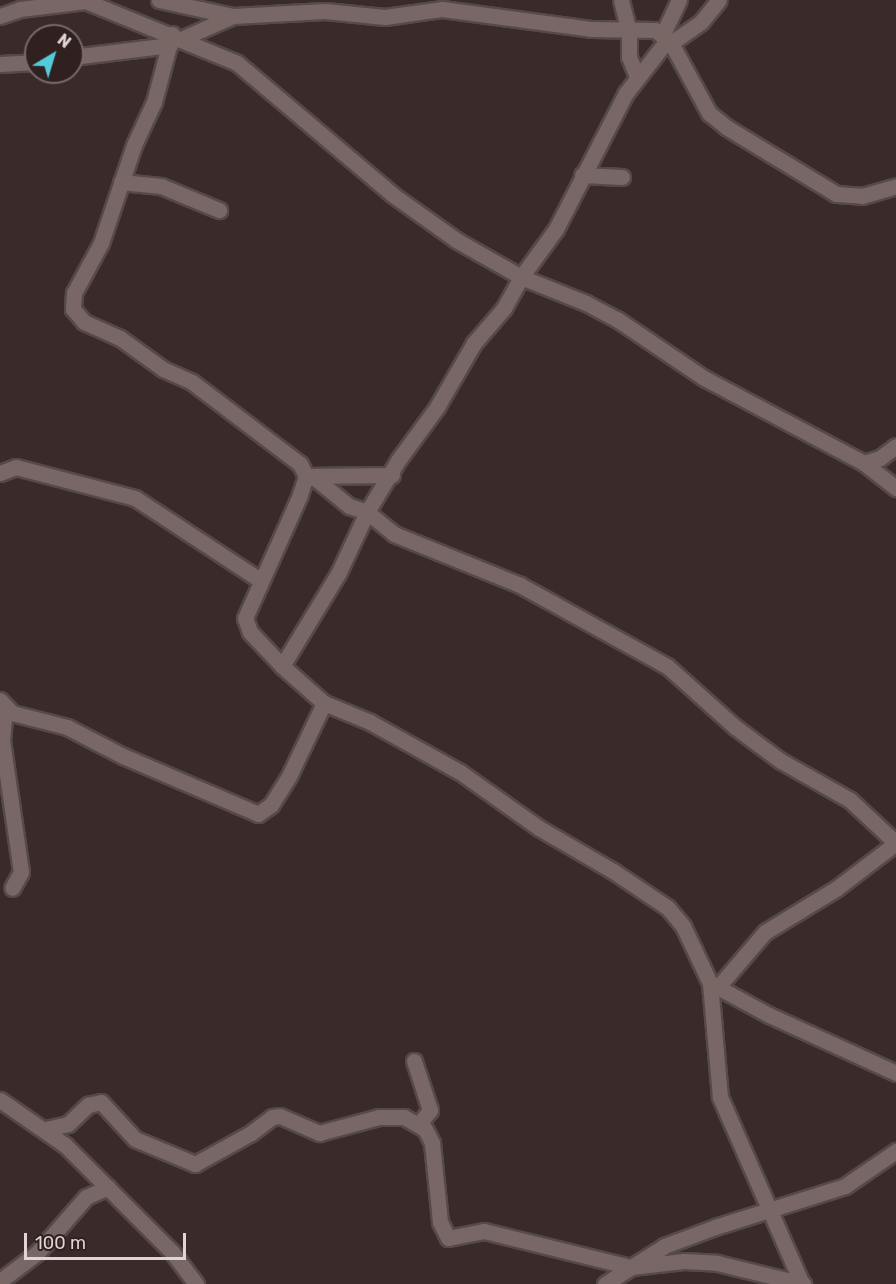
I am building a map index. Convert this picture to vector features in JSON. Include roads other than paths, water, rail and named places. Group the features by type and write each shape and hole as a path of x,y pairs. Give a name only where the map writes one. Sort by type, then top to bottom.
{"street":[{"path":"0,16 20,9 88,0 174,39 237,63 393,195 456,240 520,278 586,303 704,378 864,463 896,488"},
{"path":"159,0 233,16 325,11 385,17 442,9 627,30 667,39 701,22 719,0"},
{"path":"621,0 629,57 637,77"},
{"path":"282,666 338,574 367,512 474,343 504,308 520,278 556,229 582,175 637,77 667,39 679,0"},
{"path":"84,55 174,39 233,16"},
{"path":"174,39 154,102 121,182 101,243 74,292 75,313 202,389 290,455 306,476 316,479 349,506 367,512 401,538 520,585 667,666 735,727 781,761 850,800 896,843 837,888 765,932 714,985"},
{"path":"667,39 710,113 726,127 836,194 862,196 896,186"},
{"path":"0,64 24,63"},
{"path":"582,175 622,177"},
{"path":"121,182 161,186 219,210"},
{"path":"864,463 880,458 896,446"},
{"path":"0,473 16,467 135,498 260,580"},
{"path":"306,476 392,475"},
{"path":"306,476 246,612 245,624 282,666 324,703 370,722 460,772 539,828 656,899 687,932 714,985 720,1097 803,1284"},
{"path":"2,704 21,716 67,727 123,756 258,814 271,805 290,774 324,703"},
{"path":"2,704 2,740 21,872 12,888"},
{"path":"714,985 770,1016 896,1073"},
{"path":"414,1061 430,1110 419,1124"},
{"path":"0,1100 46,1129 108,1187 172,1252 196,1284"},
{"path":"46,1129 68,1124 88,1105 101,1102 135,1139 195,1164 251,1133 272,1117 280,1116 319,1133 392,1115 419,1124 432,1143 440,1222 448,1238 484,1231 631,1267 684,1261 717,1263 803,1284"},
{"path":"605,1284 664,1246 845,1186 896,1151"},
{"path":"0,1281 38,1252 86,1197 108,1187"}]}
